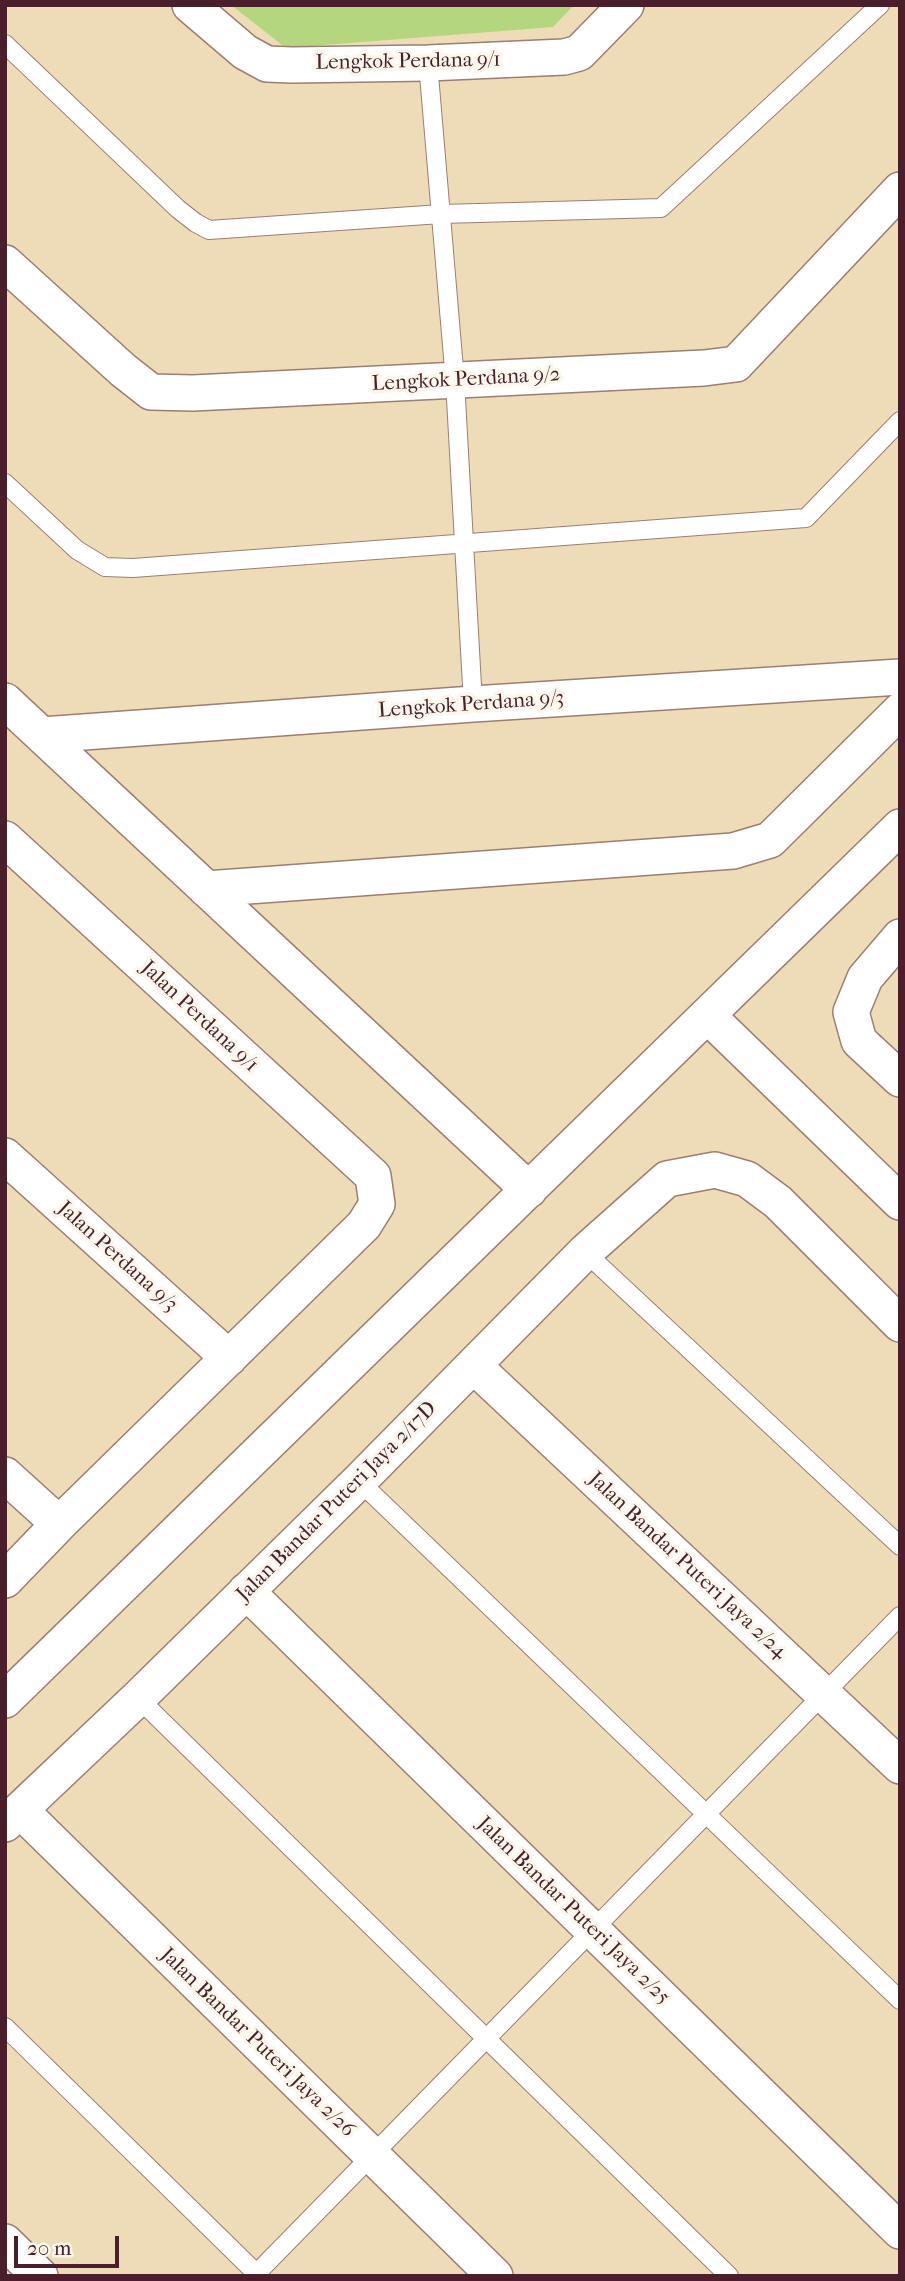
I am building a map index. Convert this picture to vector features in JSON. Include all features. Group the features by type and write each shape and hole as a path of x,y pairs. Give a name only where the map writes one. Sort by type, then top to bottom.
{"street":[{"name":"Lengkok Perdana 9/1","path":"190,5 245,52 267,64 428,63 564,57 579,53 626,5"},
{"name":"Lengkok Perdana 9/2","path":"5,263 151,392 193,393 455,381 736,364 900,190"},
{"name":"Lengkok Perdana 9/3","path":"42,735 900,677"},
{"path":"5,701 529,1190"},
{"path":"206,889 733,851 770,840 900,711"},
{"path":"5,1700 900,827"},
{"name":"Jalan Perdana 9/1","path":"5,839 373,1176 377,1204 365,1225 229,1359"},
{"path":"900,937 865,978 852,1012 859,1041 900,1079"},
{"path":"708,1016 900,1202"},
{"name":"Jalan Perdana 9/3","path":"5,1156 229,1359"},
{"name":"Jalan Bandar Puteri Jaya 2/17D","path":"12,1817 138,1698 359,1481 585,1252 667,1179 715,1170 747,1179 778,1202 900,1324"},
{"path":"5,1580 229,1359"},
{"name":"Jalan Bandar Puteri Jaya 2/24","path":"474,1366 900,1766"},
{"path":"5,1475 59,1524"},
{"name":"Jalan Bandar Puteri Jaya 2/25","path":"246,1591 900,2231"},
{"name":"Jalan Bandar Puteri Jaya 2/26","path":"12,1817 372,2155 495,2276"},
{"path":"5,2242 40,2276"}],"lane":[{"path":"5,44 178,209 209,230 441,214 662,208 880,5"},
{"path":"428,63 455,381 473,704"},
{"path":"5,484 77,550 105,567 134,568 806,518 900,421"},
{"path":"585,1252 900,1546"},
{"path":"359,1481 900,2000"},
{"path":"5,2027 256,2275 900,1616"},
{"path":"138,1698 729,2276"}],"green space":[{"path":"231,5 574,5 553,27 286,48"}]}
